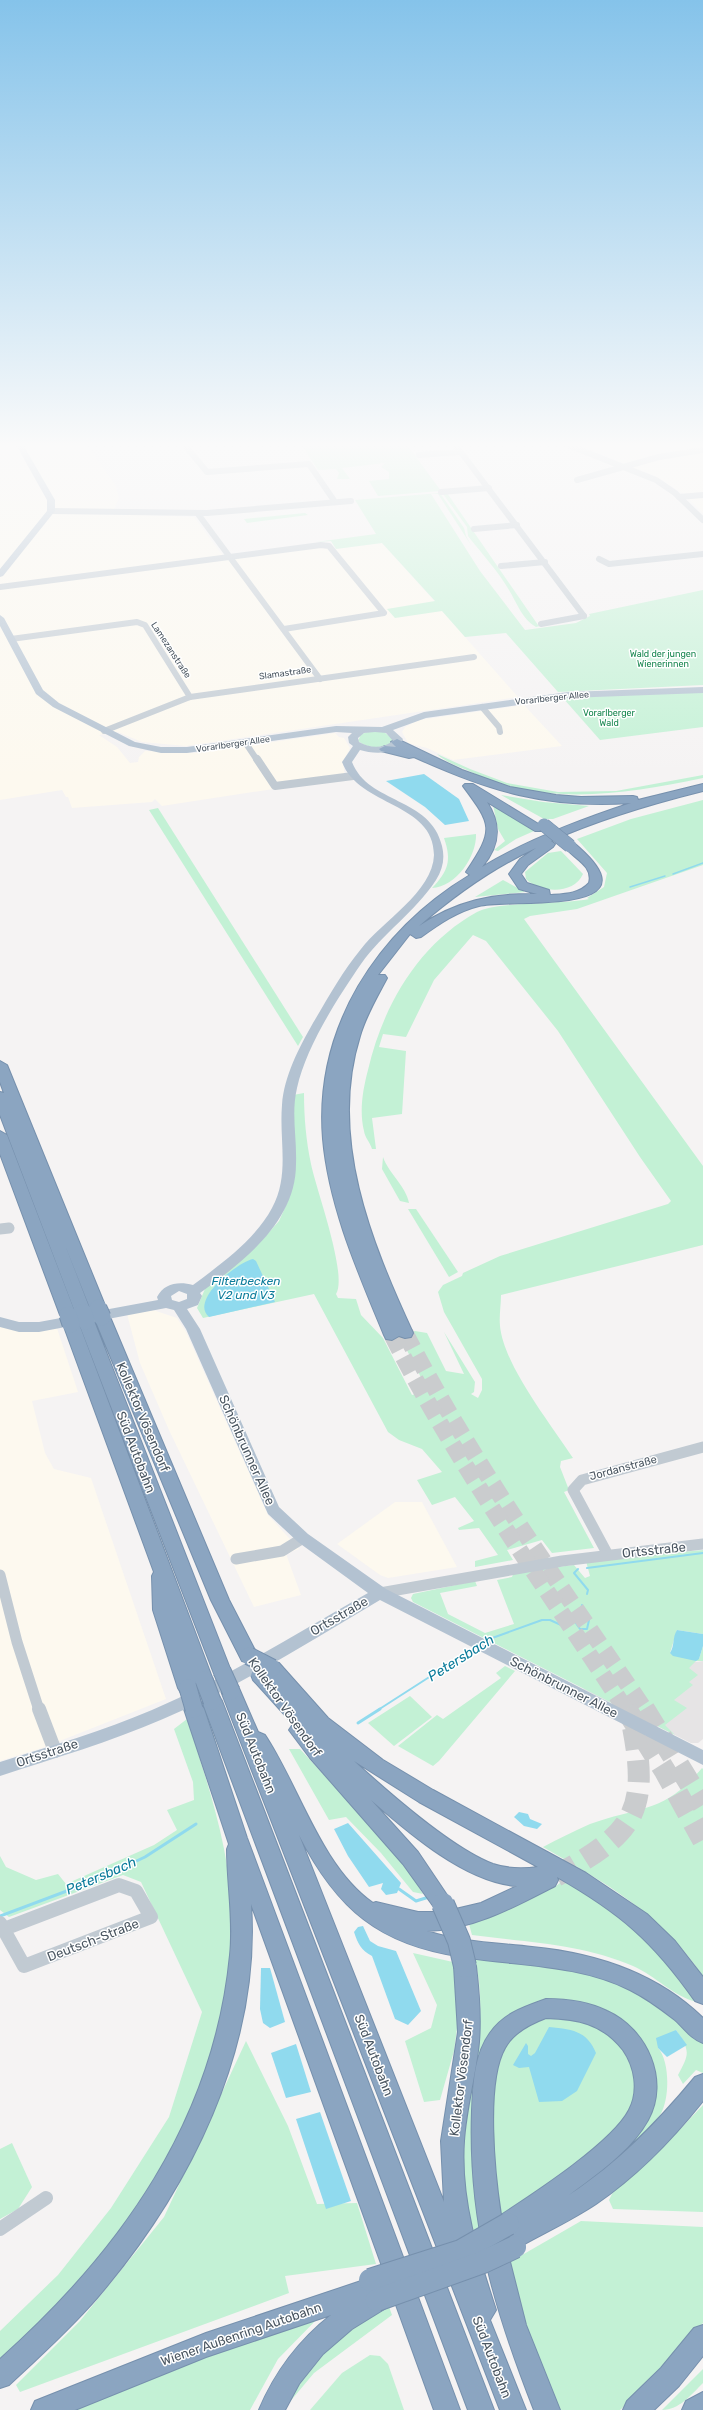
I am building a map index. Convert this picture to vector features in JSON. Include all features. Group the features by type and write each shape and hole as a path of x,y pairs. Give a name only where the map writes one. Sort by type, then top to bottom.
{"highway":[{"path":"395,738 541,827 568,847 596,871 597,877 595,884 589,890 567,897 510,898 474,904 445,914 416,934"},
{"path":"385,749 404,752 460,781 541,827"},
{"path":"449,770 493,787 557,799 604,801 679,793"},
{"path":"460,781 481,800 488,812 493,835 490,847 483,861 446,894 393,946 360,993 341,1037 334,1064 331,1087 331,1139 342,1197 367,1274 399,1334 360,1218 346,1163 341,1110 345,1065 361,1015 381,977 416,934 449,903 473,885 517,858 550,842 629,812 703,793"},
{"path":"446,894 510,854 558,831 623,808 703,788"},
{"path":"550,842 517,869 515,874 517,880 532,890 543,893 565,894 575,891 588,882 588,872 568,847"},
{"name":"Kollektor Vösendorf","path":"0,1065 85,1316 220,1600 249,1656 266,1671 315,1752 414,1862 443,1904 459,1941 465,1966 470,2006 468,2042 454,2123 452,2156 453,2185 455,2208 464,2250 488,2323 487,2344"},
{"name":"Süd Autobahn","path":"0,1096 222,1671 244,1720 512,2410"},
{"name":"Süd Autobahn","path":"0,1135 85,1316 161,1565 162,1610 196,1684 212,1701 481,2410"},
{"path":"266,1671 311,1714 354,1750 416,1789 589,1884 622,1907 654,1933 680,1962 703,1994"},
{"path":"266,1671 304,1725 348,1770 405,1817 441,1843 473,1863 498,1874 520,1878 546,1877 486,1909 453,1920 424,1922 397,1918 363,1908"},
{"path":"196,1684 194,1709 236,1838 447,2410"},
{"path":"244,1720 272,1759 326,1866 348,1895 363,1908 395,1929 436,1944 473,1950 559,1959 597,1967 626,1978 656,1994 684,2014 703,2033"},
{"path":"0,2376 58,2323 98,2278 143,2220 186,2146 212,2086 232,2016 242,1940 242,1910 236,1838"},
{"path":"272,2410 290,2377 323,2335 373,2290 484,2262 512,2237 554,2191 620,2138 639,2114 646,2086 640,2058 624,2034 600,2017 568,2008 545,2009 525,2016 508,2028 498,2039 491,2052 487,2068 484,2098 484,2161 487,2201 496,2264 514,2326 547,2410"},
{"path":"512,2237 570,2208 629,2163 676,2116 703,2084"},
{"name":"Wiener Außenring Autobahn","path":"44,2410 206,2345 441,2267 484,2251 512,2237"},
{"path":"636,2410 670,2377 703,2337"},
{"path":"696,2410 703,2404"}],"main road":[{"path":"0,574 15,555"},
{"name":"Vorarlberger Allee","path":"0,618 39,692 56,705 122,741 141,747 187,750 324,731 339,732 357,738 370,749 385,749"},
{"name":"Vorarlberger Allee","path":"383,730 424,716 575,695 703,690"},
{"path":"385,749 395,738 403,722"},
{"path":"165,1300 166,1293 173,1288 190,1290 230,1262 265,1231 276,1216 289,1183 287,1125 291,1086 299,1064 322,1018 357,961 380,934 430,883 438,863 436,840 422,820 406,807 365,785 351,772 348,758 357,738 383,730 395,738"},
{"path":"351,772 358,754 370,749"},
{"path":"0,1322 18,1327 39,1327 165,1300 183,1306 195,1298 190,1290"},
{"name":"Schönbrunner Allee","path":"183,1306 273,1510 303,1538 380,1593 703,1757"},
{"name":"Ortsstraße","path":"0,1769 132,1725 180,1705 250,1668 380,1593"}],"street":[{"path":"0,587 241,555"},
{"path":"284,629 381,615 384,613 336,555"},
{"path":"540,555 584,616 541,624"},
{"path":"599,559 609,564 689,555"},
{"path":"229,557 320,679"},
{"path":"500,566 545,562"},
{"name":"Lamezanstraße","path":"11,639 137,622 145,625 190,697"},
{"name":"Slamastraße","path":"104,731 190,697 474,657"},
{"path":"482,707 498,726 500,732"},
{"path":"245,742 273,786 283,786 351,772"},
{"name":"Jordanstraße","path":"608,1555 573,1490 582,1480 635,1464 703,1447"},
{"path":"236,1559 282,1551 303,1538"},
{"name":"Ortsstraße","path":"380,1593 512,1569 608,1555 703,1544"},
{"path":"0,1575 16,1644 31,1694 55,1751"},
{"name":"Deutsch-Straße","path":"119,1885 130,1886 137,1890 151,1917 24,1966 2,1926 119,1885"},
{"path":"0,2229 46,2198"}],"shaded area":[{"path":"0,555 223,555 226,560 259,555 393,555 435,602 388,609 395,617 442,611 518,697 186,746 142,742 118,732 99,735 117,747 130,763 138,762 139,757 145,751 196,753 335,733 339,737 344,738 350,748 343,762 345,778 162,806 155,799 152,802 72,808 68,797 66,797 62,790 0,800"},
{"path":"524,705 562,746 453,760 427,748 408,743 402,732 405,727 419,720"},
{"path":"153,1310 177,1318 186,1332 268,1515 299,1549 286,1554 301,1595 254,1607 169,1430 140,1363 127,1314"},
{"path":"0,1318 18,1325 55,1322 78,1392 32,1401 45,1453 54,1469 91,1478 166,1699 42,1748 0,1761"},
{"path":"395,1502 422,1502 457,1567 388,1578 380,1575 337,1544"},
{"path":"673,1656 697,1662 703,1661 703,1739 698,1743 691,1743 583,1689"}],"green space":[{"name":"Wald der jungen Wienerinnen","path":"393,555 470,555 480,571 525,630 576,623 590,616 589,614 703,590 703,685 558,692 506,633 465,637 442,611 395,618 387,609 435,601"},
{"path":"484,555 490,555 540,626 536,627 531,624 523,615 509,590"},
{"name":"Vorarlberger Wald","path":"703,691 703,727 600,740 563,698"},
{"path":"372,731 384,732 393,739 393,742 380,747 371,747 358,741 361,734"},
{"path":"437,754 470,769 507,783 558,792 616,791 703,775 703,778 614,793 555,794 526,790 497,783 452,764"},
{"path":"501,795 543,802 589,806 553,819 544,819"},
{"path":"703,800 703,865 577,909 530,916 524,919 703,1166 703,1245 501,1295 500,1326 503,1342 519,1376 541,1412 573,1458 561,1461 560,1467 569,1490 564,1492 594,1548 552,1553 542,1540 507,1550 513,1560 475,1567 475,1561 498,1555 479,1528 459,1530 458,1528 474,1521 455,1497 432,1505 417,1480 442,1472 422,1449 399,1440 388,1432 314,1294 203,1318 197,1308 207,1284 263,1239 279,1221 288,1201 293,1095 304,1093 304,1111 309,1155 335,1251 339,1284 336,1294 338,1298 356,1299 361,1315 383,1338 412,1395 428,1391 399,1335 415,1331 427,1333 446,1371 464,1374 444,1332 475,1382 474,1392 471,1394 478,1398 482,1390 482,1379 444,1312 438,1292 443,1285 462,1276 463,1273 500,1256 668,1204 671,1201 640,1157 558,1031 486,941 473,935 434,980 406,1037 383,1034 379,1047 406,1051 402,1114 372,1118 376,1149 372,1149 365,1136 362,1116 362,1100 368,1070 383,1022 406,979 421,959 456,925 477,912 499,906 589,899 587,898 604,887 607,873 577,839 631,819"},
{"path":"493,805 534,831 516,839 498,851 494,850 505,841 498,829"},
{"path":"158,808 303,1037 298,1046 149,810"},
{"path":"476,834 473,852 463,869 449,882 432,888 442,876 447,865 448,853 444,838"},
{"path":"561,851 583,874 579,881 565,889 556,890 540,887 532,884 526,879 525,872 548,853"},
{"path":"503,880 525,892 475,897"},
{"path":"383,1157 389,1169 405,1191 409,1203 400,1201 382,1169"},
{"path":"408,1209 416,1209 458,1272 449,1277"},
{"path":"703,1550 703,1634 677,1630 670,1653 699,1659 703,1646 703,1661 696,1661 689,1668 698,1675 689,1682 693,1685 674,1700 687,1708 665,1725 675,1735 413,1602 411,1598 413,1594 475,1581 477,1586 440,1593 448,1614 485,1633 514,1624 497,1580 512,1577 514,1572 574,1565 585,1578 590,1576 586,1561"},
{"path":"505,1666 515,1671 439,1761 433,1766 398,1746 437,1715 443,1719 501,1678 496,1673"},
{"path":"410,1696 432,1717 394,1746 368,1723"},
{"path":"187,1719 217,1818 228,1869 231,1894 232,1920 229,1970 220,2019 207,2067 188,2114 166,2160 140,2203 111,2244 80,2283 51,2313 0,2361 0,2331 58,2275 111,2208 169,2117 202,2012 141,1882 123,1875 9,1917 0,1910 0,1856 6,1867 36,1880 58,1874 66,1884 154,1845 177,1830 167,1810 194,1800 193,1782 174,1729"},
{"path":"289,1749 300,1749 402,1860 423,1894 413,1892 381,1853 346,1817 329,1820"},
{"path":"702,1768 703,1976 687,1954 651,1917 610,1887 543,1847 590,1824 663,1801 676,1794"},
{"path":"565,1879 635,1925 679,1975 697,2002 672,1991 633,1966 594,1953 554,1945 472,1935 469,1924 556,1886"},
{"path":"413,1953 453,1962 460,2006 454,2051 440,2100 424,2102 405,2041 431,2028 437,2005"},
{"path":"474,1955 539,1963 612,1979 665,2007 703,2042 703,2073 696,2070 683,2084 678,2075 685,2062 687,2052 684,2043 676,2030 658,2048 662,2054 667,2071 666,2100 660,2115 637,2140 611,2162 634,2133 649,2068 571,2003 492,2034 483,2227 471,2233 465,2197 464,2161 465,2136 480,2023 480,2000"},
{"path":"544,2018 586,2019 617,2037 635,2066 635,2102 626,2119 577,2164 497,2218 493,2106 497,2064 501,2050 514,2034"},
{"path":"246,2041 288,2126 317,2204 357,2203 376,2264 285,2276 289,2293 20,2392 16,2385 80,2321 164,2217"},
{"path":"703,2105 703,2212 613,2209 609,2200 613,2192 666,2144"},
{"path":"12,2143 32,2187 18,2209 0,2219 0,2149"},
{"path":"581,2221 703,2227 703,2323 657,2377 620,2410 559,2410 525,2325 510,2262"},
{"path":"388,2304 392,2315 314,2373 283,2410 290,2392 320,2351"},
{"path":"322,2314 278,2359 250,2410 63,2410"},
{"path":"370,2355 380,2356 388,2364 404,2410 310,2410 342,2373"},
{"path":"703,2369 703,2383 694,2392 679,2405 662,2410"}],"water":[{"path":"424,774 459,799 469,821 445,825 425,807 386,781"},
{"name":"Filterbecken V2 und V3","path":"253,1259 256,1261 275,1302 209,1317 205,1310 205,1301 210,1292 227,1274"},
{"path":"677,1630 703,1634 703,1646 699,1659 696,1661 673,1656 670,1653"},
{"path":"519,1812 528,1814 530,1819 542,1824 537,1829 524,1826 514,1817"},
{"path":"348,1823 401,1883 397,1893 386,1895 381,1889 383,1883 369,1887 348,1856 334,1829"},
{"path":"363,1926 370,1941 378,1946 396,1951 421,2011 408,2025 395,2019 372,1956 360,1946 357,1940 354,1932 358,1927"},
{"path":"261,1968 270,1968 285,2022 270,2028 263,2023 260,2009"},
{"path":"549,2027 578,2032 588,2040 596,2053 577,2091 562,2101 539,2102 529,2067 519,2068 513,2065 526,2043 528,2046 528,2054 531,2056 535,2053"},
{"path":"676,2030 687,2045 667,2057 658,2048 656,2038"},
{"path":"296,2044 311,2092 286,2098 271,2053"},
{"path":"320,2112 351,2201 326,2209 296,2119"}],"waterway":[{"path":"673,874 703,863"},
{"path":"630,887 665,876"},
{"name":"Petersbach","path":"587,1568 703,1553"},
{"name":"Petersbach","path":"578,1569 574,1573 588,1590 587,1594"},
{"name":"Petersbach","path":"484,1641 542,1620 550,1620 561,1625 573,1619 580,1629 587,1629 589,1620 581,1611 582,1605"},
{"name":"Petersbach","path":"378,1710 476,1647"},
{"name":"Petersbach","path":"358,1723 380,1709"},
{"name":"Petersbach","path":"0,1916 96,1880 145,1857 196,1824"},
{"path":"399,1889 416,1901 429,1897"}],"tunnel":[{"path":"405,1333 460,1431 489,1478 519,1525 645,1710"},
{"path":"392,1335 445,1432 503,1526 626,1710"},
{"path":"626,1709 665,1771 703,1840"},
{"path":"644,1709 703,1805"},
{"path":"556,1876 602,1847 618,1834 629,1819 636,1802 639,1782 638,1757 633,1727"}]}
